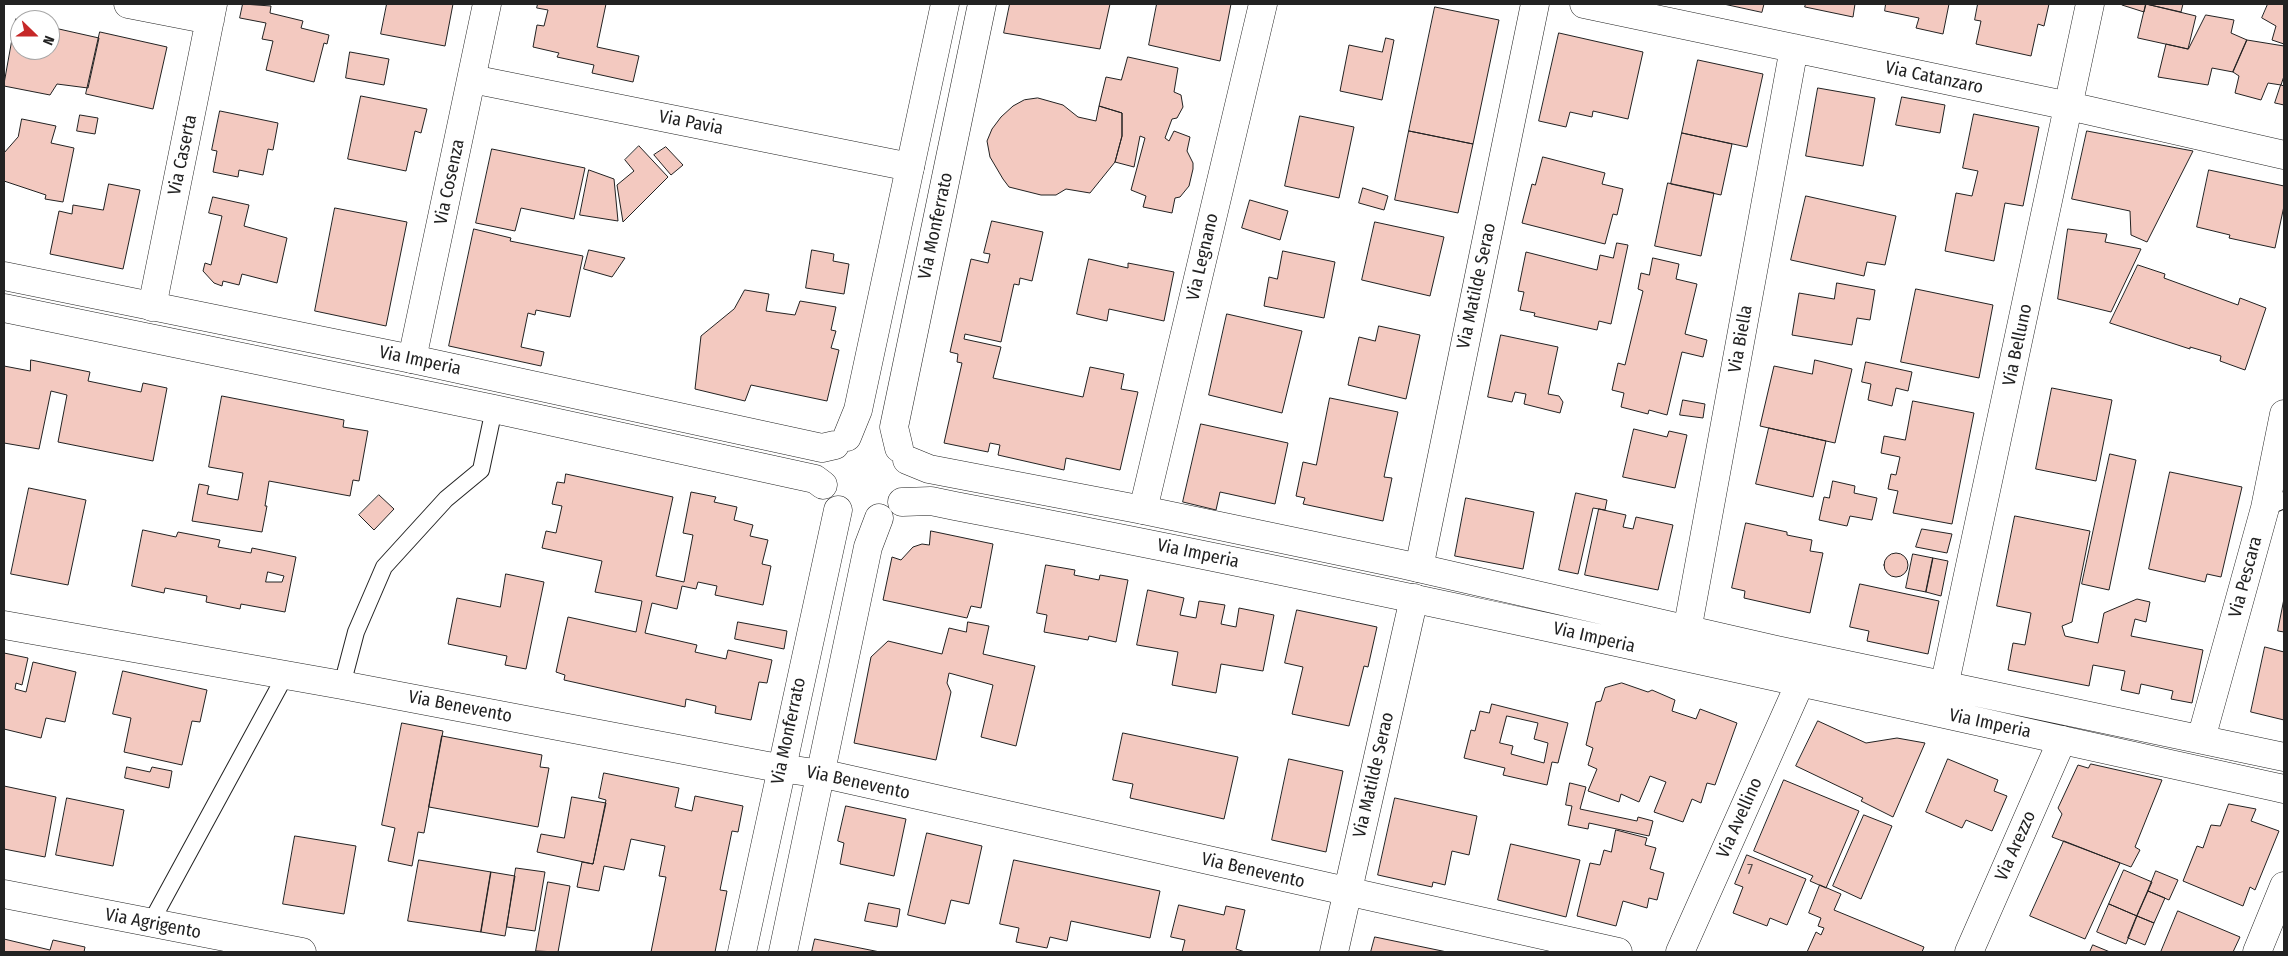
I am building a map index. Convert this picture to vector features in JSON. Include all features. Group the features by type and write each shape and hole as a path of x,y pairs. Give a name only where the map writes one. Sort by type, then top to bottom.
{"street":[{"path":"128,4 212,12"},
{"name":"Via Cosenza","path":"412,359 487,4"},
{"path":"841,441 861,433 875,433 888,438 903,454 910,474 908,488 902,502 892,512 879,518 865,520 850,518 838,510 823,485 823,471 827,457 841,441 858,410 945,4"},
{"name":"Via Monferrato","path":"903,454 894,426 982,4"},
{"name":"Via Legnano","path":"1143,510 1262,4"},
{"name":"Via Matilde Serao","path":"1419,568 1536,4"},
{"name":"Via Catanzaro","path":"1584,4 2069,106 2284,155"},
{"name":"Via Belluno","path":"1944,687 2090,4"},
{"name":"Via Caserta","path":"152,307 212,12"},
{"name":"Via Biella","path":"1687,631 1794,48"},
{"name":"Via Pavia","path":"472,79 910,166"},
{"name":"Via Imperia","path":"4,276 412,359 822,448 841,441"},
{"name":"Via Imperia","path":"4,308 494,409 815,480 823,485"},
{"name":"Via Pescara","path":"2201,739 2274,504 2284,414"},
{"name":"Via Imperia","path":"903,454 930,469 1143,510 1419,568 1687,631 1944,687 2284,757"},
{"name":"Via Imperia","path":"902,502 931,501 1414,598 2284,789"},
{"name":"Via Monferrato","path":"742,952 838,510"},
{"path":"783,952 868,547 879,518"},
{"name":"Via Matilde Serao","path":"1334,952 1414,598"},
{"name":"Via Benevento","path":"4,625 342,685 821,774 1618,952"},
{"name":"Via Avellino","path":"1680,952 1800,683"},
{"name":"Via Arezzo","path":"1970,952 2062,740"},
{"path":"2257,952 2284,886"},
{"name":"Via Agrigento","path":"4,894 150,924 302,952"}],"lane":[{"path":"342,685 356,632 384,567 446,499 481,470 494,409"},
{"path":"150,924 285,676"}],"building":[{"path":"243,4 271,6 270,13 303,21 301,28 329,35 327,44 324,43 314,82 266,70 273,41 262,39 266,23 240,18"},
{"path":"387,4 453,4 445,46 381,34"},
{"path":"538,4 606,4 597,47 639,56 633,82 592,73 594,65 557,57 559,53 533,47 537,25 544,26 548,10 537,8"},
{"path":"1010,4 1110,4 1100,49 1004,33"},
{"path":"1157,4 1231,4 1220,61 1149,45"},
{"path":"1724,4 1764,4 1762,12"},
{"path":"1806,4 1855,4 1853,17 1805,7"},
{"path":"1886,4 1949,4 1943,34 1916,28 1919,18 1885,11"},
{"path":"1978,4 2049,4 2044,26 2038,24 2031,56 1976,44 1981,21 1975,20"},
{"path":"2122,4 2146,4 2144,12"},
{"path":"2146,4 2183,4 2181,12"},
{"path":"2146,4 2196,16 2188,49 2138,38"},
{"path":"2268,4 2284,4 2284,44 2272,40 2276,26 2262,18"},
{"path":"1435,7 1499,20 1473,144 1409,131"},
{"path":"2206,15 2234,20 2231,33 2247,40 2233,72 2212,68 2208,85 2158,77 2166,44 2188,49"},
{"path":"60,29 99,38 88,88 57,84 50,95 4,86 10,52 10,60 60,60"},
{"path":"100,32 167,47 153,109 86,94"},
{"path":"1559,33 1643,52 1628,119 1593,111 1592,117 1570,112 1566,127 1539,121"},
{"path":"1386,38 1394,40 1382,100 1340,91 1349,45 1382,52"},
{"path":"2247,40 2284,46 2284,76 2281,85 2268,83 2261,100 2235,93 2239,76 2233,72"},
{"path":"350,52 389,59 384,85 346,78"},
{"path":"1128,57 1178,68 1174,92 1181,95 1183,107 1177,118 1172,119 1165,138 1169,141 1174,131 1190,137 1187,151 1193,163 1193,169 1189,186 1180,197 1175,198 1172,213 1143,207 1146,196 1131,190 1145,138 1140,136 1134,167 1115,162 1122,136 1122,113 1099,106 1106,77 1121,80"},
{"path":"1698,60 1763,74 1747,147 1682,133"},
{"path":"2281,85 2284,86 2284,105 2275,103"},
{"path":"1818,88 1875,98 1863,166 1806,156"},
{"path":"361,96 427,109 421,133 415,131 406,171 348,159"},
{"path":"1902,97 1945,105 1940,133 1896,125"},
{"path":"1038,98 1063,105 1078,117 1096,121 1099,106 1122,113 1122,136 1115,162 1090,193 1066,189 1056,195 1041,195 1009,187 990,157 987,141 992,129 1001,117 1013,106 1024,100"},
{"path":"220,111 278,123 273,150 268,149 263,175 239,170 238,177 213,172 217,151 212,150"},
{"path":"1974,114 2039,127 2023,206 2005,203 1994,261 1945,251 1956,193 1972,196 1978,171 1963,168"},
{"path":"80,115 98,118 95,134 77,131"},
{"path":"1300,116 1354,127 1339,198 1285,186"},
{"path":"22,119 56,126 51,143 74,148 63,202 45,199 46,195 4,181 4,153 18,137"},
{"path":"1409,131 1473,144 1458,213 1395,200"},
{"path":"2087,131 2193,151 2147,242 2131,235 2130,211 2072,199"},
{"path":"1682,133 1732,144 1721,195 1671,184"},
{"path":"639,146 668,177 623,222 617,185 634,171 625,160"},
{"path":"666,147 683,165 671,175 654,155"},
{"path":"492,149 585,168 574,219 521,208 515,231 476,223"},
{"path":"1543,157 1605,173 1602,184 1623,189 1617,215 1613,214 1605,244 1522,223 1532,184 1535,185"},
{"path":"589,170 614,179 618,221 580,215"},
{"path":"2209,170 2284,186 2284,206 2275,248 2229,238 2230,235 2197,227"},
{"path":"1668,183 1714,193 1701,256 1655,246"},
{"path":"109,184 140,190 123,269 50,254 59,211 72,214 73,205 103,210"},
{"path":"1363,188 1388,196 1384,210 1359,203"},
{"path":"1806,196 1896,216 1885,265 1867,262 1864,276 1791,260"},
{"path":"213,197 249,205 244,226 287,238 277,283 242,274 239,285 223,281 222,286 214,283 203,271 205,263 211,265 222,216 209,213"},
{"path":"1250,200 1288,211 1280,240 1242,228"},
{"path":"335,208 407,222 386,326 315,311"},
{"path":"992,221 1043,232 1032,281 1020,278 1019,285 1014,284 1001,342 965,334 964,339 1001,347 993,378 1083,397 1090,367 1124,374 1121,389 1138,392 1120,470 1066,458 1064,470 998,455 1000,445 990,443 988,452 944,443 962,363 957,362 958,354 950,352 971,259 988,263 990,254 984,253"},
{"path":"1375,222 1444,237 1430,296 1362,280"},
{"path":"474,229 511,238 510,241 583,256 570,317 536,310 535,315 528,313 521,347 544,352 541,366 449,346"},
{"path":"2068,229 2107,234 2105,242 2141,249 2111,312 2058,299"},
{"path":"1617,243 1628,245 1611,324 1599,321 1597,330 1534,316 1535,313 1520,310 1524,292 1518,291 1526,252 1597,270 1600,255 1613,258"},
{"path":"589,250 625,258 612,277 584,269"},
{"path":"812,250 834,254 833,261 849,264 844,294 806,288"},
{"path":"1283,251 1335,262 1324,318 1264,306 1269,277 1277,279"},
{"path":"1653,258 1679,264 1676,279 1697,284 1685,334 1707,340 1703,357 1682,352 1667,415 1649,410 1648,414 1621,407 1624,393 1612,390 1618,363 1625,365 1643,291 1638,289 1641,273 1649,275"},
{"path":"1089,259 1128,268 1128,263 1174,272 1164,321 1109,309 1107,321 1077,314"},
{"path":"2138,265 2165,274 2164,278 2238,305 2240,298 2266,308 2245,370 2220,361 2221,356 2190,347 2190,349 2110,323"},
{"path":"1837,283 1875,290 1870,320 1857,318 1852,345 1792,335 1799,293 1834,299"},
{"path":"1916,289 1993,305 1979,378 1901,362"},
{"path":"745,290 769,294 766,311 795,315 800,301 836,307 831,330 836,331 831,348 839,350 827,401 751,385 745,401 695,389 701,336 734,309"},
{"path":"1227,314 1302,331 1282,413 1209,395"},
{"path":"1379,326 1420,335 1406,399 1348,385 1359,337 1375,341"},
{"path":"1501,335 1558,347 1548,394 1559,396 1563,402 1560,413 1524,404 1526,394 1515,392 1512,402 1488,397"},
{"path":"31,360 90,372 88,381 141,392 143,383 167,388 153,461 58,442 67,395 51,391 39,449 4,443 4,366 30,371"},
{"path":"1815,360 1852,369 1835,443 1760,426 1774,366 1812,374"},
{"path":"1866,362 1912,372 1908,391 1896,388 1892,406 1868,400 1871,384 1862,382"},
{"path":"2052,388 2112,400 2096,481 2036,469"},
{"path":"222,396 344,420 343,427 368,431 359,481 353,480 350,496 269,481 262,532 192,521 199,484 209,486 207,494 238,500 243,473 209,467"},
{"path":"1330,398 1398,412 1384,477 1392,478 1383,521 1303,504 1305,498 1296,496 1303,462 1316,465"},
{"path":"1683,400 1705,404 1703,418 1680,415"},
{"path":"1913,401 1974,413 1952,524 1893,513 1898,491 1888,489 1891,474 1896,475 1900,457 1881,453 1884,436 1905,440"},
{"path":"1201,424 1288,443 1275,504 1220,492 1216,510 1183,502"},
{"path":"1769,428 1826,441 1813,497 1756,484"},
{"path":"1634,429 1667,437 1669,431 1687,435 1675,488 1623,477"},
{"path":"2110,454 2136,460 2109,590 2082,584"},
{"path":"2170,472 2242,487 2221,577 2207,574 2205,582 2149,569"},
{"path":"566,474 673,497 656,576 684,582 693,535 683,533 691,492 716,497 714,502 737,507 734,520 753,525 750,536 768,540 762,564 771,566 763,605 715,595 717,586 698,582 696,589 682,586 677,609 652,603 645,633 697,645 695,652 726,659 728,650 772,660 767,683 759,682 751,720 715,713 716,706 686,699 685,707 564,680 565,675 556,672 568,617 636,632 642,601 595,592 602,561 542,548 546,531 556,533 562,506 552,504 557,482 564,483"},
{"path":"1833,481 1855,486 1854,493 1877,498 1872,520 1850,516 1847,526 1819,520 1824,497 1829,498"},
{"path":"29,488 86,500 68,585 11,574"},
{"path":"1576,493 1607,500 1605,510 1593,508 1578,574 1559,570"},
{"path":"379,495 394,509 374,530 359,515"},
{"path":"1466,498 1534,512 1523,569 1455,556"},
{"path":"1599,509 1626,515 1623,527 1633,529 1636,517 1673,525 1658,590 1585,575"},
{"path":"2015,516 2090,531 2072,622 2062,626 2065,636 2098,643 2104,613 2137,599 2150,602 2146,622 2135,619 2131,636 2203,650 2192,703 2171,699 2173,691 2141,684 2139,694 2121,690 2125,671 2093,665 2089,686 2008,670 2013,643 2025,645 2031,613 1997,606"},
{"path":"1746,523 1787,532 1787,535 1812,540 1810,551 1823,553 1810,613 1744,598 1745,591 1732,588"},
{"path":"1922,529 1952,534 1947,553 1916,547"},
{"path":"143,530 176,537 178,532 220,540 218,547 251,553 252,548 296,557 285,612 241,604 240,609 206,602 207,596 165,588 164,593 132,586","holes":["268,572 284,576 282,582 266,582"]},
{"path":"931,531 993,544 981,608 971,606 967,618 883,600 892,557 901,560 913,547 922,544 929,545"},
{"path":"1896,553 1905,556 1908,565 1905,574 1896,577 1887,574 1884,565 1887,556"},
{"path":"1913,554 1933,558 1926,592 1906,588"},
{"path":"1933,558 1948,561 1941,596 1926,592"},
{"path":"1046,565 1075,570 1074,575 1099,580 1100,575 1128,580 1116,642 1089,636 1088,640 1044,632 1047,615 1037,613"},
{"path":"506,574 544,582 526,669 505,665 507,656 448,644 457,598 500,607"},
{"path":"1860,584 1939,601 1928,654 1867,641 1869,631 1850,627"},
{"path":"1148,590 1184,598 1180,615 1196,618 1199,601 1225,605 1221,624 1236,627 1239,608 1274,615 1263,671 1221,664 1216,693 1172,685 1178,652 1137,645"},
{"path":"2284,599 2284,632 2278,631"},
{"path":"1297,610 1377,627 1368,667 1364,666 1349,726 1292,714 1303,667 1285,663"},
{"path":"738,622 787,631 784,649 735,639"},
{"path":"968,622 989,626 983,654 1035,666 1016,746 981,737 993,685 949,673 947,683 951,692 936,760 854,743 871,657 888,641 942,654 949,628 966,632"},
{"path":"2265,647 2284,652 2284,720 2251,712"},
{"path":"4,653 28,658 22,685 16,683 15,689 26,692 33,662 76,672 65,722 46,718 41,738 4,729"},
{"path":"123,671 207,690 200,722 192,721 182,765 124,752 131,718 113,714"},
{"path":"1622,683 1648,692 1652,690 1675,700 1672,711 1696,719 1700,709 1737,723 1715,785 1707,783 1701,803 1692,799 1683,822 1654,812 1666,782 1650,776 1639,802 1621,794 1619,802 1588,791 1597,769 1588,765 1593,748 1586,745 1596,702 1601,701 1605,688"},
{"path":"1492,704 1568,723 1558,763 1552,762 1547,785 1503,775 1505,768 1464,758 1471,730 1475,731 1480,711 1489,713","holes":["1507,716 1538,723 1534,739 1548,743 1544,763 1511,754 1513,746 1500,743"]},
{"path":"1818,721 1866,743 1897,738 1925,743 1893,817 1861,801 1863,798 1796,766"},
{"path":"402,723 443,731 424,833 418,832 412,866 388,861 395,828 382,825"},
{"path":"1123,733 1238,757 1224,819 1130,798 1133,784 1113,780"},
{"path":"442,736 542,755 540,767 549,768 538,827 429,807"},
{"path":"1289,759 1343,771 1326,852 1272,840"},
{"path":"1948,759 1998,780 1994,791 2007,796 1992,831 1966,820 1962,828 1926,812"},
{"path":"2091,764 2162,780 2135,847 2140,850 2131,867 2052,837 2062,814 2058,808 2078,765 2088,768"},
{"path":"127,767 150,772 152,767 172,771 169,788 125,778"},
{"path":"604,773 679,788 675,807 692,811 695,796 743,806 738,832 732,831 720,890 727,891 715,952 651,952 666,877 659,876 665,846 631,839 624,870 604,866 599,891 577,887 582,862 593,864 606,800 599,798"},
{"path":"1784,780 1859,811 1826,888 1810,881 1813,876 1754,851"},
{"path":"1570,783 1586,787 1580,809 1637,821 1638,817 1653,821 1649,836 1589,823 1588,829 1568,825 1572,806 1566,805"},
{"path":"4,786 56,797 45,857 4,849"},
{"path":"572,797 606,803 593,864 537,852 541,834 564,838"},
{"path":"67,798 124,810 113,866 56,855"},
{"path":"1395,798 1477,816 1469,855 1452,851 1445,885 1433,882 1432,887 1378,875"},
{"path":"2229,804 2256,809 2251,821 2279,831 2255,890 2250,887 2243,906 2183,881 2197,846 2203,848 2211,825 2220,826"},
{"path":"846,806 906,819 894,876 840,864 844,843 838,841"},
{"path":"1864,815 1892,826 1861,899 1833,886"},
{"path":"1616,830 1647,838 1645,845 1656,848 1650,869 1664,873 1657,900 1649,898 1647,908 1623,901 1616,926 1577,916 1590,863 1600,865 1604,850 1611,852"},
{"path":"927,833 982,846 969,904 951,900 945,924 908,915"},
{"path":"295,836 356,846 344,914 283,904"},
{"path":"2064,841 2120,863 2085,939 2030,916"},
{"path":"1511,844 1580,860 1566,917 1498,900"},
{"path":"1747,855 1806,879 1787,925 1770,918 1767,926 1733,913 1743,887 1735,884"},
{"path":"419,860 491,872 481,932 408,921"},
{"path":"1014,860 1160,891 1150,938 1071,921 1067,941 1050,937 1047,948 1016,942 1019,928 1000,924"},
{"path":"516,868 545,872 535,931 507,927"},
{"path":"2124,870 2152,882 2137,916 2109,904"},
{"path":"2156,871 2178,880 2169,900 2148,891"},
{"path":"491,872 515,876 505,936 481,932"},
{"path":"548,882 570,886 558,952 536,951"},
{"path":"1820,885 1841,894 1834,910 1924,947 1922,952 1807,952 1816,932 1821,935 1824,928 1818,926 1821,918 1809,913"},
{"path":"2148,891 2165,898 2154,923 2137,916"},
{"path":"869,903 900,909 897,927 865,921"},
{"path":"2109,904 2137,916 2126,944 2097,932"},
{"path":"1179,905 1224,915 1226,906 1245,910 1236,949 1245,952 1182,952 1185,940 1171,937"},
{"path":"2178,911 2240,937 2233,952 2161,952"},
{"path":"2137,916 2154,923 2145,945 2128,938"},
{"path":"1375,937 1447,952 1371,952"},
{"path":"4,939 50,950 53,940 85,947 84,952 4,952"},
{"path":"815,939 880,952 812,952"},
{"path":"2093,945 2110,952 2090,952"}]}
